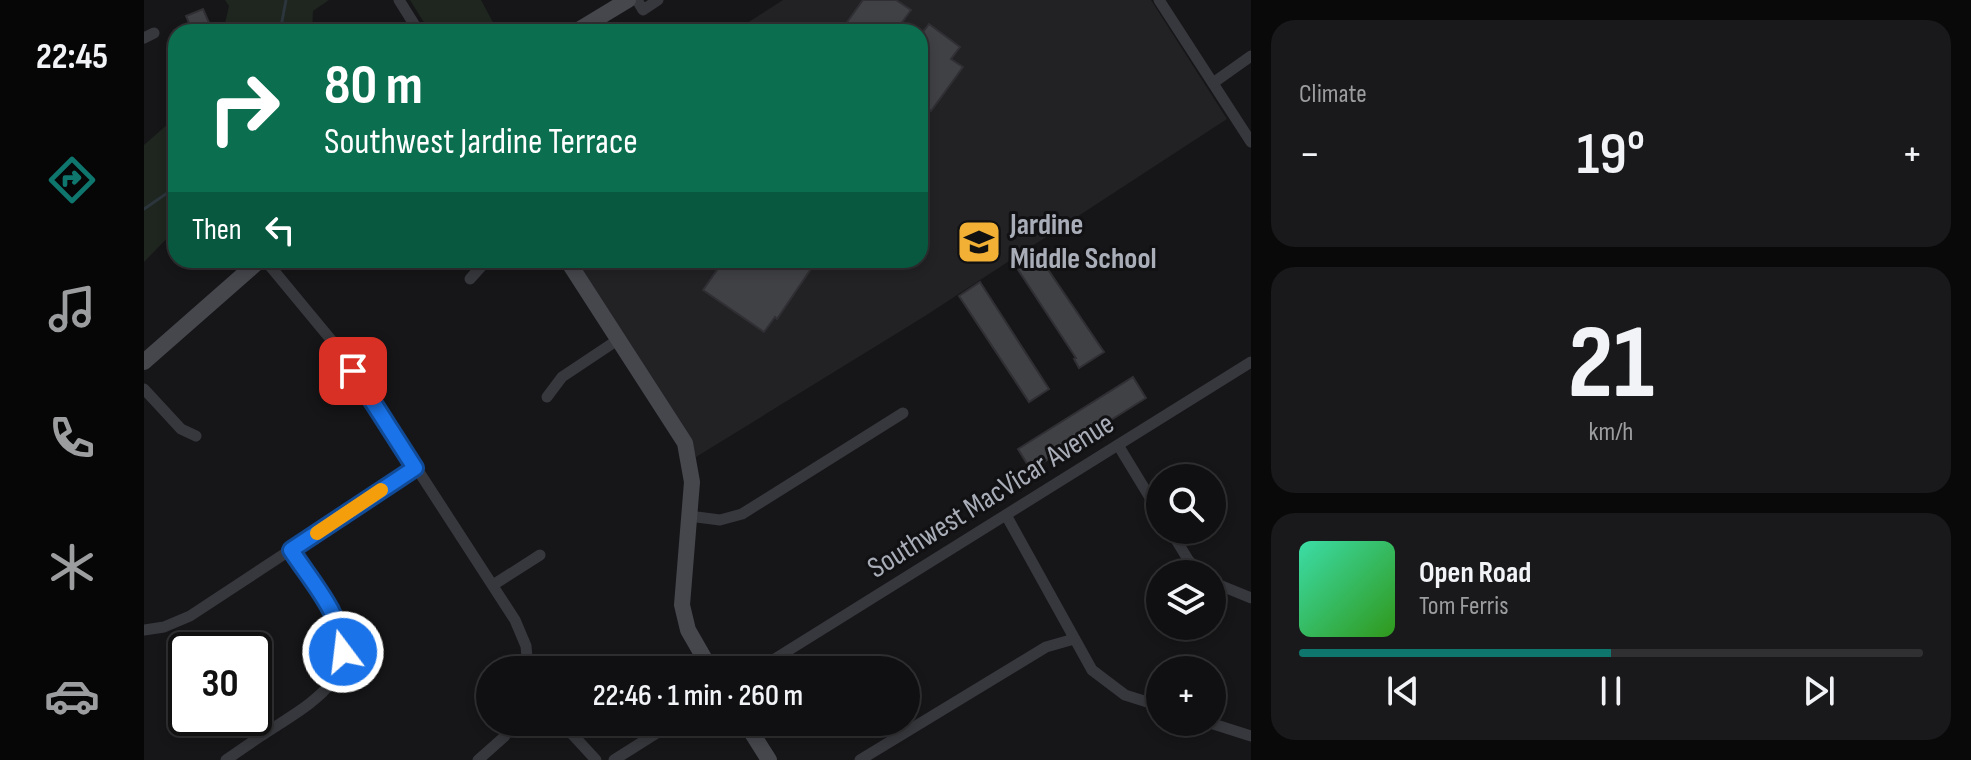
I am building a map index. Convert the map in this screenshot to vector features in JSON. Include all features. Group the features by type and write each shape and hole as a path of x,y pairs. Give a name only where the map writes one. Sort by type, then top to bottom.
{"street":[{"path":"399,0 414,24"},
{"path":"588,24 628,0"},
{"path":"637,0 643,10 658,0"},
{"path":"1159,0 1251,142"},
{"path":"1213,83 1251,56"},
{"path":"144,362 254,268"},
{"path":"270,268 323,327 493,585 521,633 525,656"},
{"path":"470,279 480,268"},
{"path":"572,268 682,436 691,467 683,617 702,656"},
{"path":"547,397 562,377 619,339"},
{"name":"Southwest MacVicar Avenue","path":"779,656 1251,362"},
{"path":"144,389 181,429 196,436"},
{"path":"689,516 720,520 742,514 903,413"},
{"path":"1118,445 1146,491"},
{"path":"144,630 164,627 190,616 415,468"},
{"path":"1006,515 1086,663 1105,683 1125,695 1146,702"},
{"path":"226,760 319,698 334,681 341,663 343,641 338,624 291,550"},
{"path":"493,585 540,555"},
{"path":"1226,588 1251,598"},
{"path":"860,760 1035,653 1074,639"},
{"path":"1226,728 1251,736"},
{"path":"478,760 501,736"},
{"path":"574,736 596,760"},
{"path":"614,760 652,736"},
{"path":"754,736 769,760"}],"shaded area":[{"path":"225,0 329,0 313,11 312,24 225,24 229,6"},
{"path":"410,0 481,0 494,24 425,24"},
{"name":"Jardine Middle School","path":"783,0 1151,0 1227,119 925,316 696,457 690,438 581,268 928,268 928,24 746,24"},
{"path":"168,124 168,237 144,262 144,145"}],"building":[{"path":"863,0 896,0 911,10 901,24 846,24"},
{"path":"203,9 210,24 190,24 186,16"},
{"path":"928,25 960,47 951,59 963,67 931,111 928,109"},
{"path":"1034,249 1104,352 1079,368 1076,358 1013,262"},
{"path":"714,268 812,268 777,319 775,317 764,332 703,290 717,270"},
{"path":"980,282 1049,389 1029,402 959,296"},
{"path":"1133,377 1146,398 1031,470 1018,449"}],"waterway":[{"path":"282,24 286,0"},
{"path":"144,209 168,192"}],"slow traffic":[{"path":"317,533 381,490"}],"place":[{"name":"Jardine Middle School","path":"979,242"}],"route":[{"path":"343,652 343,641 335,617 291,550 415,468 353,371"}]}
